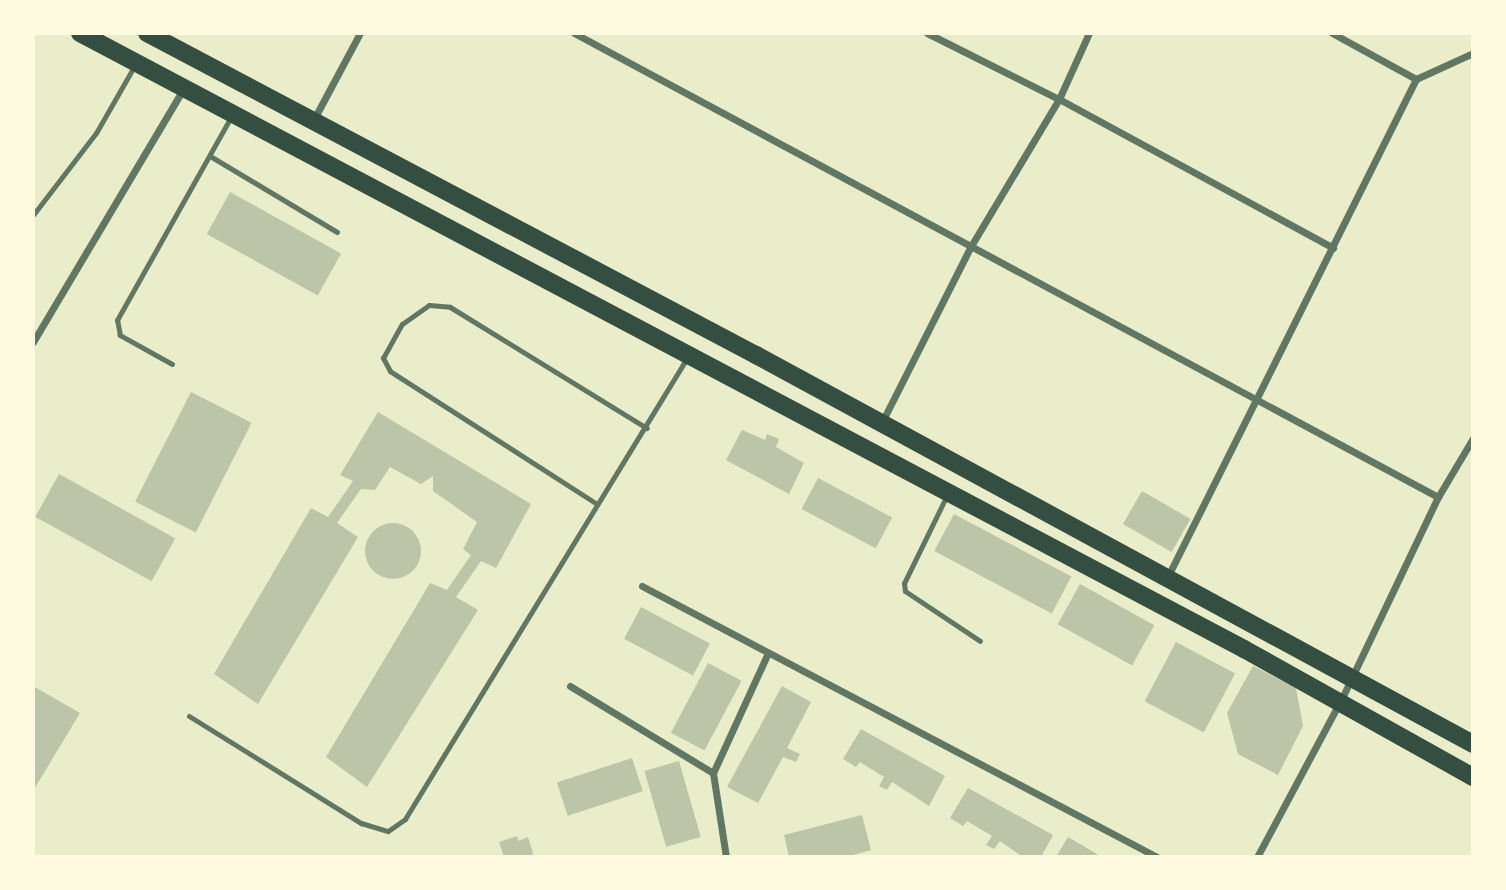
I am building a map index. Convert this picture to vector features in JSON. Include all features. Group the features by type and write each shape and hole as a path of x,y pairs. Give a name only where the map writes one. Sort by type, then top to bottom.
{"main road":[{"path":"80,33 949,492 1473,777"},
{"path":"147,33 882,422 1473,744"},
{"path":"572,293 586,266"}],"street":[{"path":"313,121 360,33"},
{"path":"574,33 1438,497"},
{"path":"927,33 1059,99 1333,247"},
{"path":"882,422 971,246 1059,99 1089,33"},
{"path":"1332,33 1416,79"},
{"path":"1168,576 1416,79 1473,53"},
{"path":"33,342 184,88"},
{"path":"1257,857 1339,703 1350,675 1438,497 1473,438"},
{"path":"642,586 1157,857"},
{"path":"726,857 713,773 768,653"},
{"path":"570,687 713,773"}],"lane":[{"path":"33,215 96,133 136,62"},
{"path":"173,364 120,335 117,320 232,114"},
{"path":"210,156 337,232"},
{"path":"597,505 390,371 383,358 402,324 429,305 450,307 647,428"},
{"path":"189,716 361,823 388,831 405,819 424,795 486,681 647,428 688,355"},
{"path":"949,492 914,561 905,591 980,641"}],"building":[{"path":"230,192 341,254 318,296 207,234"},
{"path":"191,392 252,423 196,532 135,502"},
{"path":"378,412 531,504 496,568 481,561 456,597 478,610 367,787 326,757 430,583 447,590 471,555 463,549 477,522 433,491 433,476 421,484 390,467 375,490 361,489 337,523 358,537 258,704 214,674 311,508 328,517 353,481 340,475"},
{"path":"742,430 765,440 767,434 779,439 776,447 804,463 789,494 726,460"},
{"path":"59,474 175,538 152,581 35,517"},
{"path":"818,478 892,517 876,548 802,509"},
{"path":"1142,491 1190,519 1171,552 1123,524"},
{"path":"954,514 1071,576 1052,614 934,551"},
{"path":"393,523 404,525 413,531 419,540 419,562 413,571 404,577 393,579 382,577 373,571 367,562 365,551 367,540 373,531 382,525"},
{"path":"1080,584 1154,625 1132,665 1058,624"},
{"path":"641,607 710,644 693,675 624,639"},
{"path":"1176,642 1235,673 1204,733 1145,701"},
{"path":"708,663 742,681 704,751 671,733"},
{"path":"1253,666 1296,688 1303,726 1278,775 1238,754 1227,713"},
{"path":"33,686 80,713 33,791"},
{"path":"782,686 811,702 787,748 800,754 796,762 783,757 758,803 727,787"},
{"path":"861,729 945,776 929,806 892,782 887,790 879,786 884,777 860,762 856,767 843,759"},
{"path":"632,758 643,791 568,816 557,782"},
{"path":"679,761 701,837 666,847 644,771"},
{"path":"968,788 1053,835 1041,857 1023,857 1000,841 994,849 986,845 992,836 967,821 963,826 950,818"},
{"path":"862,815 871,850 846,857 789,857 784,835"},
{"path":"517,836 518,841 528,837 534,857 504,857 499,842"},
{"path":"1068,837 1102,857 1056,857"}]}
